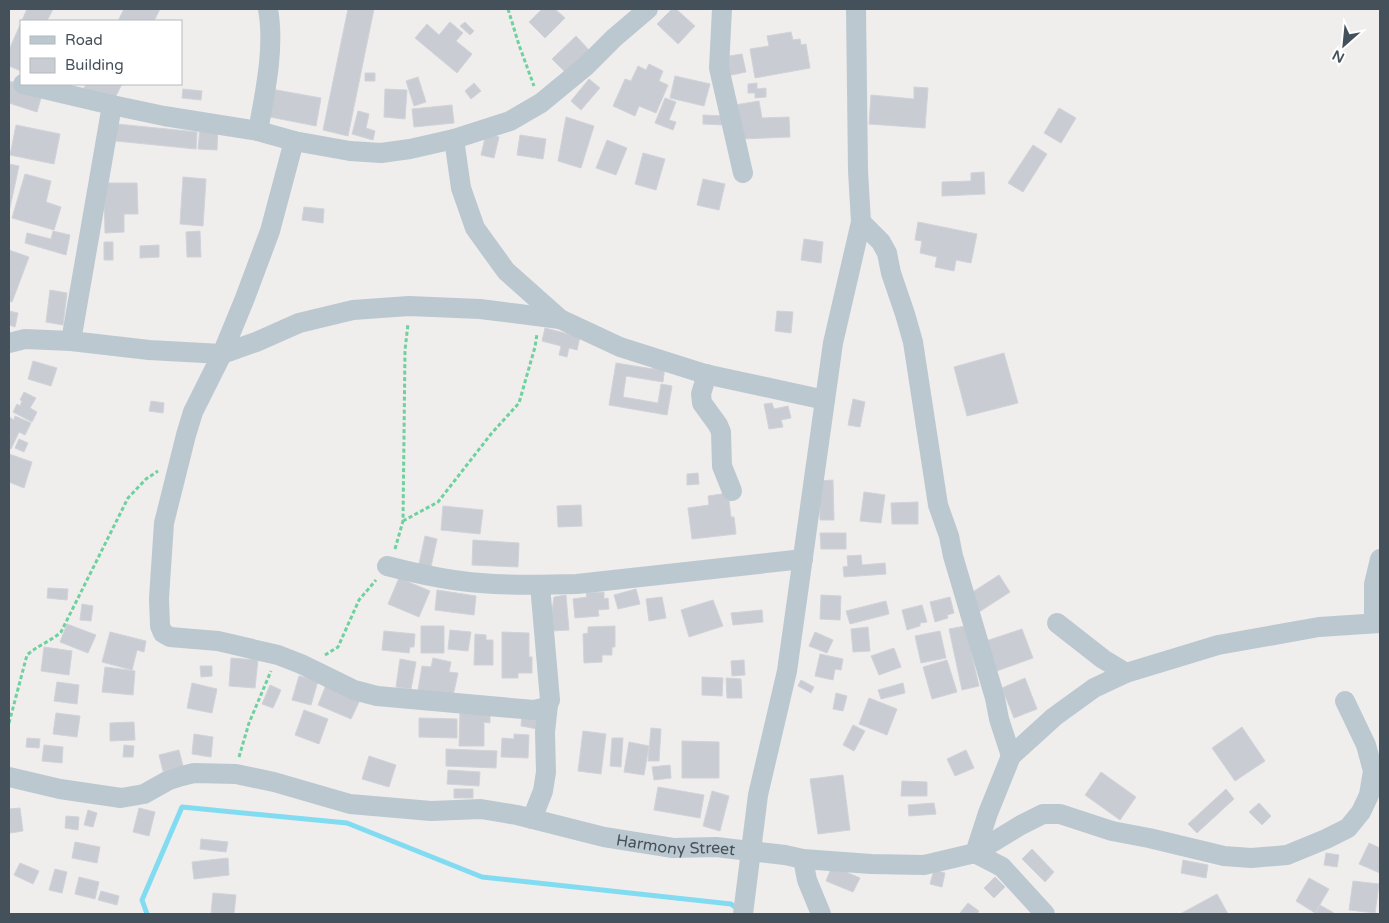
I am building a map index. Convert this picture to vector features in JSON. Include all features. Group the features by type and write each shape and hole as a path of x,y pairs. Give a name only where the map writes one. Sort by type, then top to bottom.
{"street":[{"path":"258,131 269,65 268,9"},
{"path":"26,85 112,106 258,131 294,141 350,151 381,153 410,149 454,139 510,121 540,103 586,66 614,38 648,9"},
{"path":"722,9 719,68 742,173"},
{"path":"743,914 758,795 787,671 833,343 861,222 858,171 856,9"},
{"path":"71,341 112,106"},
{"path":"454,139 462,188 476,228 506,270 560,319 620,347 707,374 825,400"},
{"path":"294,141 270,231 222,354 193,412 186,435 164,523 159,598 160,626 163,633 170,637 218,641 278,655 354,690 377,696 534,710 548,705"},
{"path":"861,222 881,242 887,254 891,273 906,314 913,342 938,505 949,536 953,556 1011,756"},
{"path":"9,342 25,339 71,341 149,350 222,354 256,342 299,323 353,310 409,306 480,309 560,319"},
{"path":"707,374 701,394 702,403 721,432 722,466 732,491"},
{"path":"387,566 424,575 481,583 540,585 577,584 803,559"},
{"path":"1045,914 1002,867 975,853 988,813 1011,756 1054,717 1094,688 1126,673 1218,645 1319,627 1377,623 1374,584 1380,559"},
{"path":"532,819 543,791 546,772 544,750 550,700 540,585"},
{"path":"1057,623 1103,659 1126,673"},
{"name":"Harmony Street","path":"9,777 60,789 121,798 144,794 169,780 194,773 236,774 274,782 350,804 430,811 481,809 604,836 673,848 716,848 750,851 803,860 871,864 924,865 975,853 1043,814 1060,814 1112,831 1224,856 1251,858 1287,855 1326,840 1348,828 1360,812 1369,795 1373,772 1366,745 1345,701"},
{"path":"803,860 807,880 821,914"}],"path":[{"path":"508,9 540,103"},
{"path":"301,664 326,655 338,647 359,600 387,566 394,552 403,521 405,350 409,306"},
{"path":"403,521 438,502 490,434 519,403 535,347 539,317"},
{"path":"9,724 27,655 33,649 61,632 128,498 140,484 163,465"},
{"path":"236,774 249,722 278,655"}],"building":[{"path":"27,9 53,9 48,20 22,20"},
{"path":"124,9 160,9 154,20 118,20"},
{"path":"348,9 374,9 348,136 323,130"},
{"path":"542,9 555,9 565,18 545,38 529,22"},
{"path":"672,9 676,9 695,26 678,44 657,24"},
{"path":"450,22 463,33 456,41 472,54 457,73 415,38 427,24 439,35"},
{"path":"465,22 474,31 470,35 460,26"},
{"path":"20,25 20,71 9,66 9,50"},
{"path":"791,32 793,40 800,39 801,45 806,44 810,68 755,78 750,49 769,46 767,36"},
{"path":"576,36 589,50 567,74 552,59"},
{"path":"742,54 746,72 727,76 723,57"},
{"path":"649,64 663,71 659,81 668,85 656,113 639,106 635,116 613,106 625,79 631,81 638,66 646,70"},
{"path":"365,73 375,73 375,81 365,81"},
{"path":"675,76 710,84 704,106 670,98"},
{"path":"418,77 426,102 414,106 406,81"},
{"path":"589,79 600,88 581,110 571,101"},
{"path":"9,81 43,91 37,112 9,103"},
{"path":"474,83 481,91 471,99 465,91"},
{"path":"757,83 757,89 766,88 766,97 755,98 755,93 748,93 748,84"},
{"path":"86,85 122,85 113,102 84,88"},
{"path":"914,87 928,88 925,128 869,124 871,95 914,99"},
{"path":"183,89 202,91 201,100 182,98"},
{"path":"271,89 321,98 316,126 265,116"},
{"path":"385,89 407,90 405,119 384,117"},
{"path":"665,98 676,102 669,120 676,122 673,130 655,123"},
{"path":"759,101 762,118 789,117 790,137 741,139 735,105"},
{"path":"452,105 454,123 414,127 412,109"},
{"path":"1059,108 1076,118 1061,143 1044,133"},
{"path":"358,111 369,114 366,128 375,131 373,140 352,134"},
{"path":"703,115 725,116 724,125 703,124"},
{"path":"566,117 594,126 581,168 558,161"},
{"path":"117,124 197,132 196,149 116,141"},
{"path":"16,125 60,134 54,164 10,155"},
{"path":"200,128 218,129 217,150 198,149"},
{"path":"486,134 499,137 494,158 481,155"},
{"path":"520,135 546,139 543,159 517,155"},
{"path":"607,140 627,148 616,175 596,168"},
{"path":"1033,145 1047,154 1023,192 1008,183"},
{"path":"643,153 665,159 656,190 635,184"},
{"path":"9,164 19,166 9,212"},
{"path":"984,172 985,194 942,196 942,182 971,181 971,173"},
{"path":"25,174 51,181 46,202 61,207 54,230 12,218"},
{"path":"183,177 206,179 203,226 180,224"},
{"path":"703,179 725,184 719,210 697,205"},
{"path":"104,183 137,183 138,214 124,214 124,232 105,233"},
{"path":"304,207 324,209 323,223 302,220"},
{"path":"918,222 977,234 971,263 956,260 954,271 935,267 937,257 920,253 922,241 915,240"},
{"path":"53,231 70,235 66,255 25,243 27,233 51,239"},
{"path":"200,231 201,257 187,257 186,232"},
{"path":"804,239 823,242 821,263 801,260"},
{"path":"104,242 113,242 113,260 104,260"},
{"path":"159,245 159,257 140,258 140,246"},
{"path":"9,250 29,257 12,302 9,301"},
{"path":"50,290 67,293 63,325 46,322"},
{"path":"9,311 18,313 15,327 9,325"},
{"path":"777,311 793,312 791,333 775,331"},
{"path":"545,328 580,337 577,350 569,348 567,357 559,355 561,346 542,341"},
{"path":"1004,353 1018,403 967,416 954,367"},
{"path":"33,361 57,368 51,386 28,379"},
{"path":"616,363 653,369 653,364 665,366 663,382 626,376 623,397 658,403 661,384 672,386 667,415 609,405"},
{"path":"24,392 36,398 30,408 37,412 32,422 13,412 17,404 20,406 22,401 20,400"},
{"path":"853,399 865,402 860,427 848,425"},
{"path":"151,401 164,403 163,413 149,411"},
{"path":"772,403 774,409 788,406 791,418 781,420 783,427 769,429 764,404"},
{"path":"15,416 31,423 25,435 19,432 11,449 9,448 9,417 14,420"},
{"path":"19,439 28,443 24,452 15,448"},
{"path":"9,454 32,462 24,488 9,482"},
{"path":"698,473 699,484 687,485 687,474"},
{"path":"833,480 834,520 820,520 819,481"},
{"path":"864,492 885,495 881,523 860,521"},
{"path":"728,493 731,517 734,517 736,534 692,539 688,508 709,505 708,496"},
{"path":"918,502 918,524 892,524 891,503"},
{"path":"581,505 582,526 558,527 557,506"},
{"path":"443,506 483,510 480,534 441,530"},
{"path":"820,533 846,533 846,549 821,549"},
{"path":"425,536 437,539 431,567 419,564"},
{"path":"473,540 519,543 518,567 472,565"},
{"path":"861,555 862,565 885,563 886,574 844,577 843,567 848,566 847,556"},
{"path":"999,575 1010,592 979,612 968,595"},
{"path":"399,578 430,591 419,617 388,604"},
{"path":"48,588 68,589 67,600 47,598"},
{"path":"636,589 640,604 618,609 614,595"},
{"path":"437,590 476,596 474,615 435,610"},
{"path":"604,592 604,599 608,598 609,609 598,610 599,616 575,618 573,599 587,597 586,593"},
{"path":"566,595 569,630 551,631 554,597"},
{"path":"821,595 841,596 840,620 820,619"},
{"path":"662,597 666,618 649,621 646,599"},
{"path":"950,597 954,613 947,615 948,618 935,622 930,602"},
{"path":"713,600 723,626 689,637 681,610"},
{"path":"886,601 889,614 850,624 846,611"},
{"path":"82,604 93,606 91,621 80,620"},
{"path":"922,605 927,622 920,623 920,626 907,630 902,610"},
{"path":"762,610 763,622 733,625 731,613"},
{"path":"67,624 96,635 88,653 60,642"},
{"path":"421,626 444,626 444,653 421,653"},
{"path":"615,626 615,647 612,647 612,655 602,655 602,662 584,663 583,634 588,633 588,627"},
{"path":"965,626 979,686 962,690 949,629"},
{"path":"868,627 870,651 853,652 851,629"},
{"path":"1022,629 1033,658 994,672 983,642"},
{"path":"450,630 471,632 468,651 448,649"},
{"path":"384,631 415,634 414,647 410,647 409,653 382,650"},
{"path":"940,631 946,658 921,663 915,636"},
{"path":"110,632 146,641 144,652 137,650 132,670 102,662"},
{"path":"502,632 529,633 529,657 532,657 532,673 518,673 518,678 502,678"},
{"path":"815,632 833,640 827,653 809,646"},
{"path":"475,634 486,635 486,640 493,640 493,665 474,665"},
{"path":"44,647 72,651 69,675 41,671"},
{"path":"894,648 901,667 879,675 871,656"},
{"path":"820,654 843,659 841,670 835,669 833,680 815,676"},
{"path":"231,658 258,660 255,688 229,686"},
{"path":"433,658 451,662 449,672 458,673 453,696 418,690 422,666 431,667"},
{"path":"400,659 416,662 411,689 396,687"},
{"path":"744,660 745,675 732,676 731,661"},
{"path":"947,660 957,692 932,699 923,667"},
{"path":"200,666 212,666 212,676 201,677"},
{"path":"105,667 135,671 133,695 102,692"},
{"path":"299,676 318,681 311,705 292,700"},
{"path":"702,677 723,678 722,696 702,695"},
{"path":"726,678 741,679 742,698 727,698"},
{"path":"1025,678 1037,709 1014,718 1002,688"},
{"path":"801,680 814,687 811,693 798,686"},
{"path":"57,682 79,685 77,704 54,701"},
{"path":"192,683 217,689 212,713 187,708"},
{"path":"903,683 905,693 881,699 878,690"},
{"path":"270,685 281,690 273,708 262,704"},
{"path":"326,685 360,700 351,719 318,705"},
{"path":"836,693 847,696 843,711 833,709"},
{"path":"869,698 897,709 887,735 859,724"},
{"path":"304,710 328,719 319,744 295,735"},
{"path":"460,711 490,712 490,723 484,722 484,746 459,746"},
{"path":"56,713 80,716 77,737 53,734"},
{"path":"522,713 540,715 538,729 521,726"},
{"path":"419,718 457,719 457,738 419,737"},
{"path":"134,722 135,740 110,741 110,723"},
{"path":"853,725 865,731 854,751 843,745"},
{"path":"1242,727 1265,761 1235,781 1212,748"},
{"path":"651,728 661,729 659,761 648,761"},
{"path":"583,731 606,734 601,774 578,771"},
{"path":"194,734 213,737 211,757 192,754"},
{"path":"514,734 529,735 528,758 501,757 502,738 514,739"},
{"path":"27,738 40,739 39,748 26,747"},
{"path":"612,738 623,738 621,767 610,766"},
{"path":"682,741 719,742 719,778 682,778"},
{"path":"629,742 649,746 644,775 624,772"},
{"path":"44,745 63,747 62,763 42,761"},
{"path":"124,745 134,746 133,757 123,757"},
{"path":"446,749 497,751 496,768 446,766"},
{"path":"179,750 183,766 163,771 159,755"},
{"path":"966,750 974,768 955,776 947,759"},
{"path":"369,756 396,765 389,787 362,779"},
{"path":"670,765 671,778 654,780 652,767"},
{"path":"448,770 480,772 479,786 447,784"},
{"path":"1101,772 1136,797 1120,820 1085,795"},
{"path":"843,775 850,830 818,834 810,779"},
{"path":"902,781 927,782 927,796 901,796"},
{"path":"658,787 704,795 700,818 654,810"},
{"path":"454,789 473,789 473,798 454,798"},
{"path":"1226,789 1234,799 1197,833 1188,824"},
{"path":"712,791 729,796 720,831 703,826"},
{"path":"934,803 936,814 909,816 908,805"},
{"path":"1259,803 1271,816 1262,825 1249,812"},
{"path":"20,808 23,831 10,833 9,809"},
{"path":"139,808 155,812 149,836 133,832"},
{"path":"88,810 97,813 93,827 84,825"},
{"path":"66,816 79,817 78,830 65,828"},
{"path":"201,839 228,842 226,852 200,849"},
{"path":"75,842 100,847 97,863 72,858"},
{"path":"1369,843 1380,848 1380,873 1359,864"},
{"path":"1032,849 1054,872 1045,882 1022,859"},
{"path":"1326,853 1339,855 1337,867 1324,865"},
{"path":"228,858 229,875 194,879 192,862"},
{"path":"1183,860 1208,865 1206,878 1181,873"},
{"path":"20,863 39,871 33,884 14,875"},
{"path":"832,866 860,878 853,892 826,881"},
{"path":"55,869 67,872 62,893 49,890"},
{"path":"934,870 945,873 942,887 930,884"},
{"path":"79,877 99,882 95,899 75,894"},
{"path":"995,877 1005,887 994,898 984,888"},
{"path":"1309,878 1329,889 1315,913 1296,901"},
{"path":"1353,881 1379,884 1375,913 1349,910"},
{"path":"101,891 119,896 117,905 98,900"},
{"path":"213,893 236,895 234,914 211,914"},
{"path":"1217,894 1228,914 1180,914"},
{"path":"968,903 979,911 977,914 959,914"},
{"path":"1320,905 1334,913 1334,914 1315,914"}],"waterway":[{"path":"147,914 142,900 182,807 347,823 482,877 731,904 739,910"}]}
